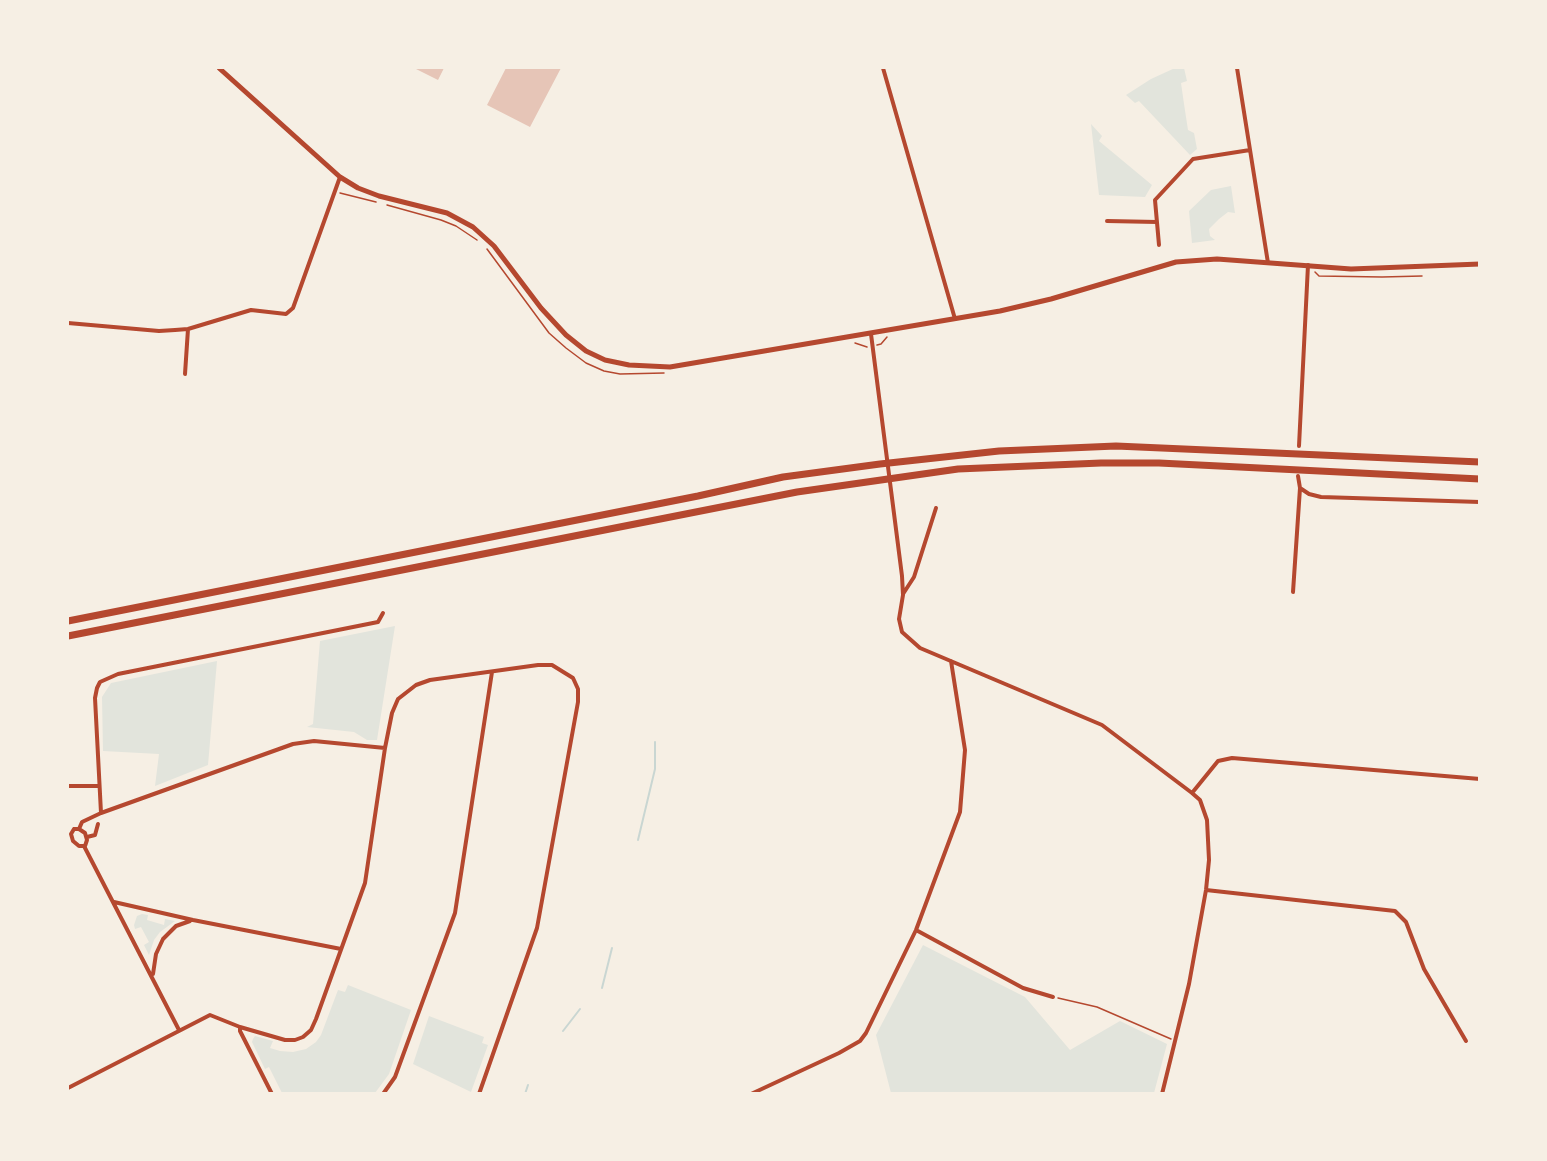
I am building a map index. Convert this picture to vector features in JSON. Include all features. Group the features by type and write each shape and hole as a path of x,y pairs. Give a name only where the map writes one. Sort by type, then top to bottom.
{"highway":[{"path":"68,621 698,496 783,477 904,461 999,451 1116,446 1479,462"},
{"path":"68,636 797,492 905,476 1004,466 1101,463 1218,465 1479,479"}],"main road":[{"path":"219,68 340,177 358,188 379,196 447,213 473,227 494,246 541,308 566,335 586,351 605,360 629,365 670,367 955,319 1051,299 1176,262 1217,259 1351,269 1479,264"}],"street":[{"path":"883,68 955,319"},
{"path":"1237,68 1268,263"},
{"path":"1159,245 1155,200 1193,159 1250,150"},
{"path":"68,323 159,331 188,329 251,310 286,314 293,308 340,177"},
{"path":"1107,221 1157,222"},
{"path":"1299,446 1308,266"},
{"path":"184,374 188,329"},
{"path":"871,334 903,576 899,619 902,632 920,648 1102,724 1200,800 1206,820 1209,860 1206,890 1189,984 1162,1094"},
{"path":"1293,592 1300,488 1298,476"},
{"path":"1300,488 1309,494 1322,497 1479,502"},
{"path":"903,595 914,577 936,508"},
{"path":"101,813 95,698 100,682 108,677 378,622 383,613"},
{"path":"751,1094 840,1053 860,1041 916,930 960,812 965,750 951,660"},
{"path":"68,1088 210,1015 240,1027 285,1040 303,1037 311,1030 316,1019 365,884 385,748 392,713 398,699 416,685 430,680 552,665 573,678 578,689 578,702 537,928 479,1094"},
{"path":"383,1094 394,1077 455,913 492,672"},
{"path":"79,829 82,822 101,813 294,744 314,741 385,748"},
{"path":"1192,793 1224,758 1479,778"},
{"path":"68,786 99,786"},
{"path":"87,837 95,835 98,824"},
{"path":"74,828 79,829 87,837 87,843 84,846 79,846 72,838 74,828"},
{"path":"84,846 179,1030"},
{"path":"1206,890 1395,911 1406,922 1424,969 1466,1041"},
{"path":"114,902 194,921 341,949"},
{"path":"153,977 154,961 163,939 176,926 194,921"},
{"path":"916,930 1023,988 1053,998"},
{"path":"240,1027 272,1094"}],"path":[{"path":"335,191 377,202"},
{"path":"388,205 441,220 456,226 479,241"},
{"path":"487,248 549,333 586,363 604,371 620,374 671,373"},
{"path":"1308,266 1319,276 1422,276"},
{"path":"852,342 864,347 873,346 880,344 886,337 894,335"},
{"path":"1053,998 1097,1007 1174,1041"}],"shaded area":[{"path":"1175,68 1184,68 1187,81 1181,83 1184,104 1188,130 1194,133 1197,149 1190,155 1139,101 1135,103 1126,95 1151,79"},
{"path":"1091,124 1102,136 1099,141 1152,185 1145,197 1099,195"},
{"path":"1231,186 1235,213 1228,212 1209,229 1210,236 1215,240 1192,243 1189,211 1211,190"},
{"path":"395,626 377,740 367,740 354,732 307,727 313,724 320,641"},
{"path":"217,661 208,765 155,786 159,754 103,751 102,697 111,683"},
{"path":"148,915 147,920 164,925 165,919 175,921 160,932 154,940 149,955 144,945 149,942 141,927 135,929 134,925 137,916"},
{"path":"923,945 1025,997 1070,1050 1120,1021 1167,1044 1154,1093 891,1093 876,1035"},
{"path":"348,985 411,1010 389,1074 375,1093 282,1093 269,1067 265,1069 252,1042 253,1039 255,1036 273,1041 270,1048 280,1051 293,1052 306,1049 321,1035 338,990 345,992"},
{"path":"429,1016 484,1037 482,1043 488,1045 471,1092 413,1064"}],"building":[{"path":"414,68 444,68 438,80"},
{"path":"506,68 561,68 530,127 487,105"}],"waterway":[{"path":"638,840 655,769 655,742"},
{"path":"602,988 612,948"},
{"path":"563,1031 580,1009"},
{"path":"525,1094 528,1085"}]}
